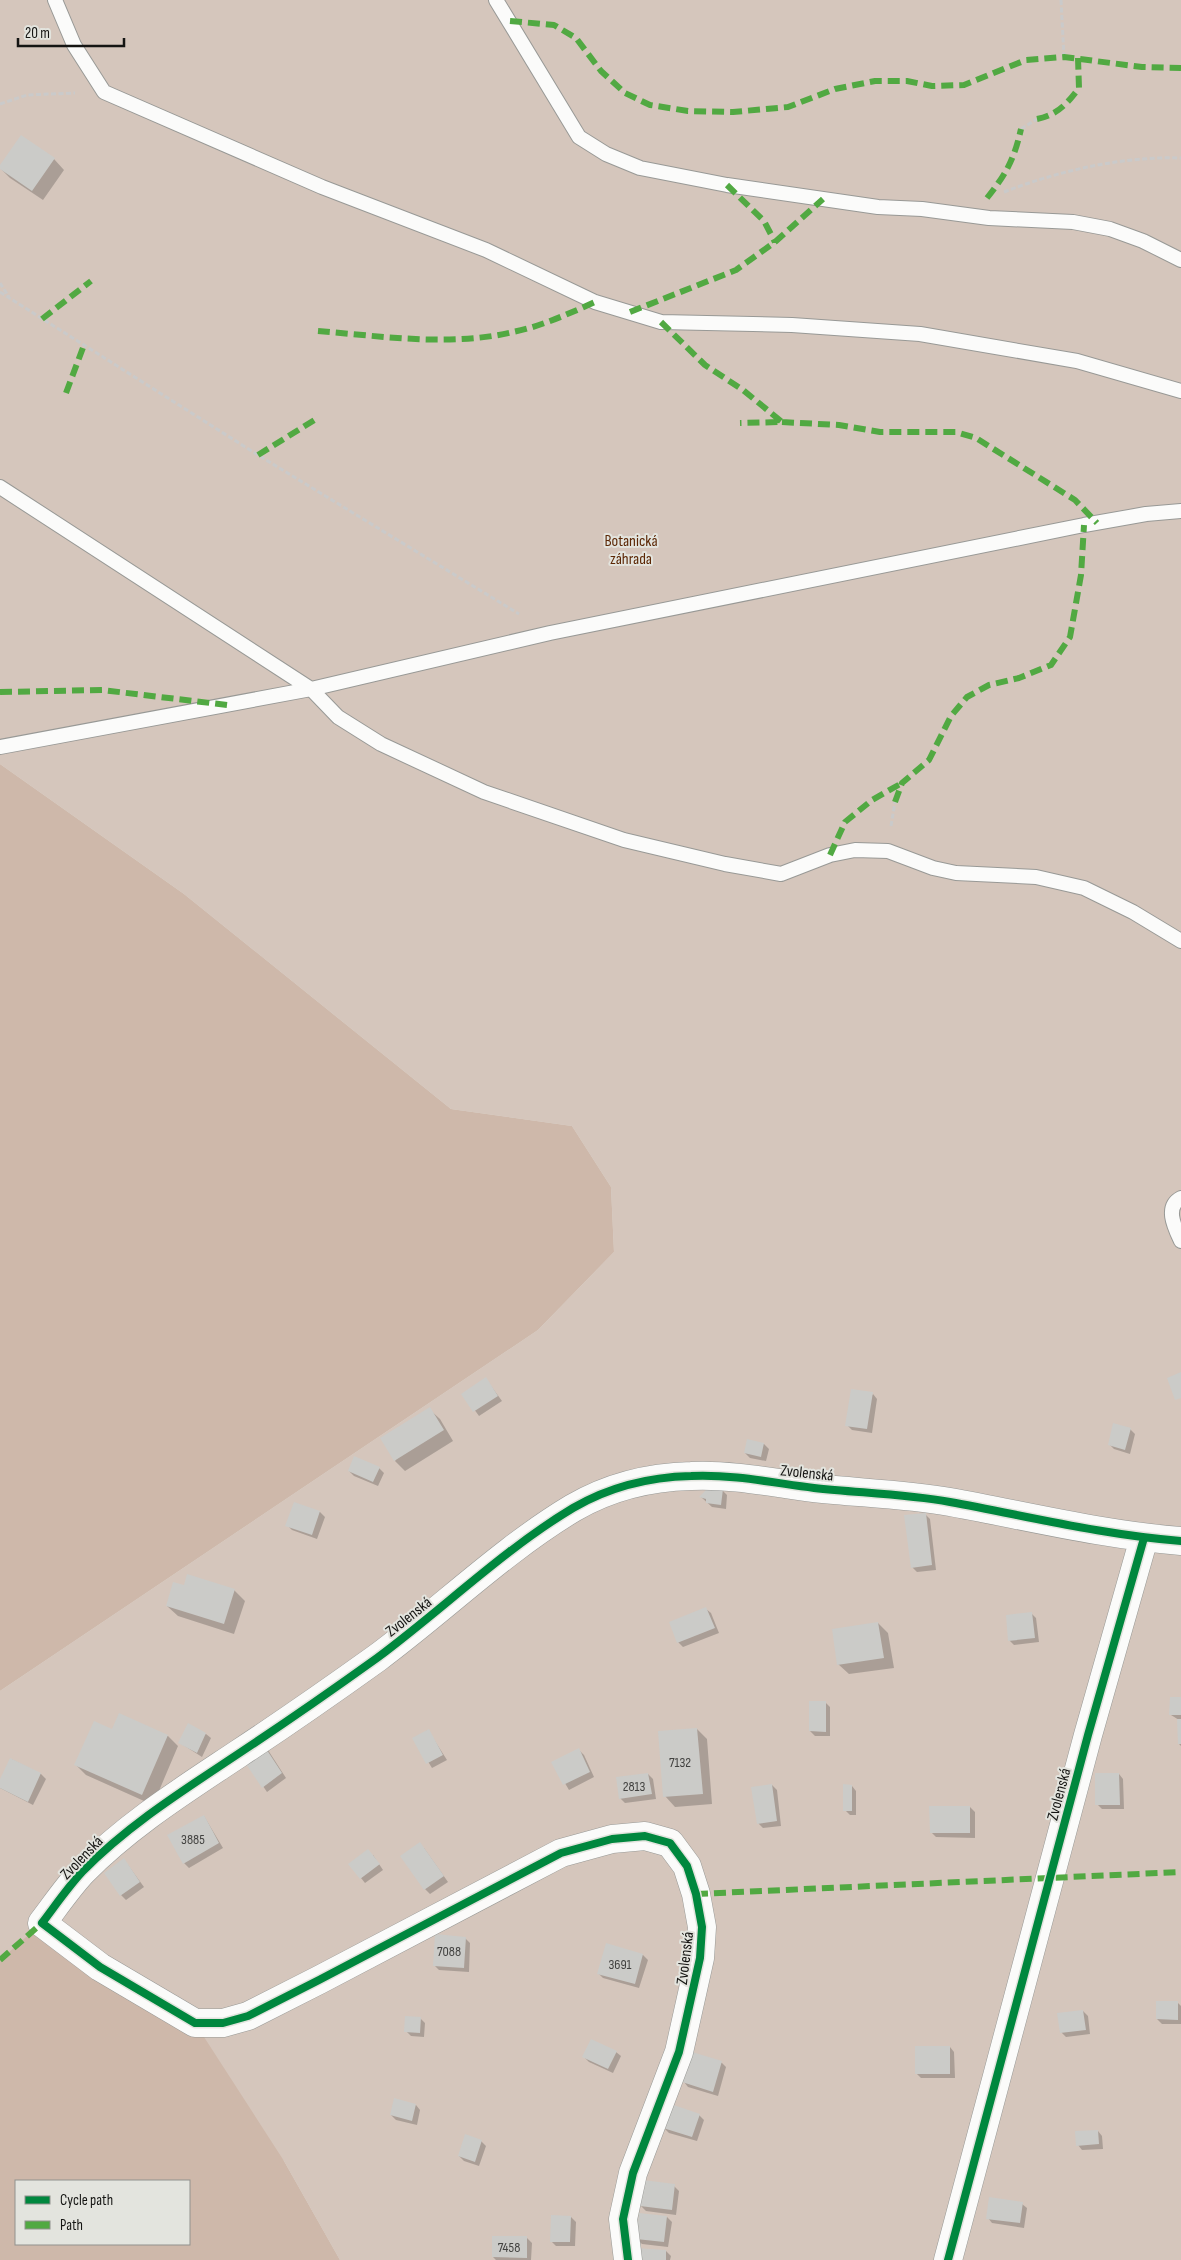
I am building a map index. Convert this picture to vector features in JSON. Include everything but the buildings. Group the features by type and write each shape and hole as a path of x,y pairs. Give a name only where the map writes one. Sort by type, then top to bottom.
{"street":[{"name":"Zvolenská","path":"628,2260 623,2219 632,2173 679,2052 700,1958 702,1927 696,1894 686,1866 670,1843 645,1836 612,1839 561,1853 248,2016 223,2022 195,2023 188,2020 100,1968 42,1923 81,1873 125,1832 316,1702 405,1637 530,1537 574,1508 613,1489 651,1480 692,1476 724,1477 950,1502 1076,1528 1144,1538 1181,1540"},
{"name":"Zvolenská","path":"948,2260 1088,1735 1144,1538"}],"lane":[{"path":"55,0 74,45 104,92 322,188 486,250 595,302 661,322 792,325 920,334 1077,361 1181,390"},
{"path":"496,0 579,138 606,154 640,168 726,185 878,207 922,209 989,218 1073,222 1110,229 1143,241 1181,260"},
{"path":"0,487 310,690 338,717 381,744 484,792 624,840 725,864 782,874 830,855 855,850 888,851 933,868 956,873 1036,877 1084,888 1133,912 1181,941"},
{"path":"0,747 310,690 550,632 1084,525 1146,514 1181,511"},
{"path":"1181,1198 1175,1201 1172,1208 1174,1223 1181,1241"}],"path":[{"path":"1061,0 1064,56"},
{"path":"0,104 27,95 104,92"},
{"path":"1022,130 1037,119"},
{"path":"995,195 1046,176 1153,157 1181,158"},
{"path":"0,284 11,299"},
{"path":"0,292 258,454 550,632"}],"green space":[{"name":"Botanická záhrada","path":"0,0 1181,0 1181,2260 340,2260 284,2161 9,1954 0,1960 0,1691 538,1330 614,1252 611,1187 572,1126 451,1109 184,894 0,764"}],"shaded area":[{"path":"0,764 184,894 451,1109 572,1126 611,1187 614,1252 538,1330 0,1691"},
{"path":"42,1923 195,2023 284,2161 340,2260 0,2260 0,1960"}],"marked path":[{"path":"510,21 554,25 576,38 601,71 625,93 650,105 688,111 733,112 788,107 835,89 875,81 907,81 932,86 964,85 1026,60 1064,57 1142,67 1181,68"},
{"path":"1037,119 1056,112 1079,88 1078,58"},
{"path":"987,198 1009,166 1021,129"},
{"path":"727,185 764,221 775,242"},
{"path":"630,312 736,270 775,242 823,199"},
{"path":"42,319 91,281"},
{"path":"318,331 416,339 465,339 513,332 555,319 595,302"},
{"path":"661,322 705,365 743,390 782,422 740,423"},
{"path":"66,393 84,345"},
{"path":"258,455 316,419"},
{"path":"782,422 839,425 880,432 956,432 976,438 1075,500 1097,523"},
{"path":"895,802 902,783 929,760 951,716 967,697 989,685 1019,678 1051,665 1070,637 1081,575 1084,525"},
{"path":"0,692 102,690 227,705"},
{"path":"830,855 845,822 872,800 902,783"},
{"path":"696,1894 1181,1872"},
{"path":"0,1960 42,1923"}],"cycle path":[{"path":"628,2260 623,2219 633,2173 679,2052 700,1958 702,1927 696,1894 687,1866 670,1843 645,1836 612,1839 561,1853 248,2016 223,2023 195,2023 100,1967 42,1923 82,1872 137,1824 377,1658 547,1524 573,1508 615,1489 660,1478 706,1476 737,1478 814,1488 933,1499 1094,1530 1181,1541"},
{"path":"948,2260 1088,1735 1144,1538"}]}
